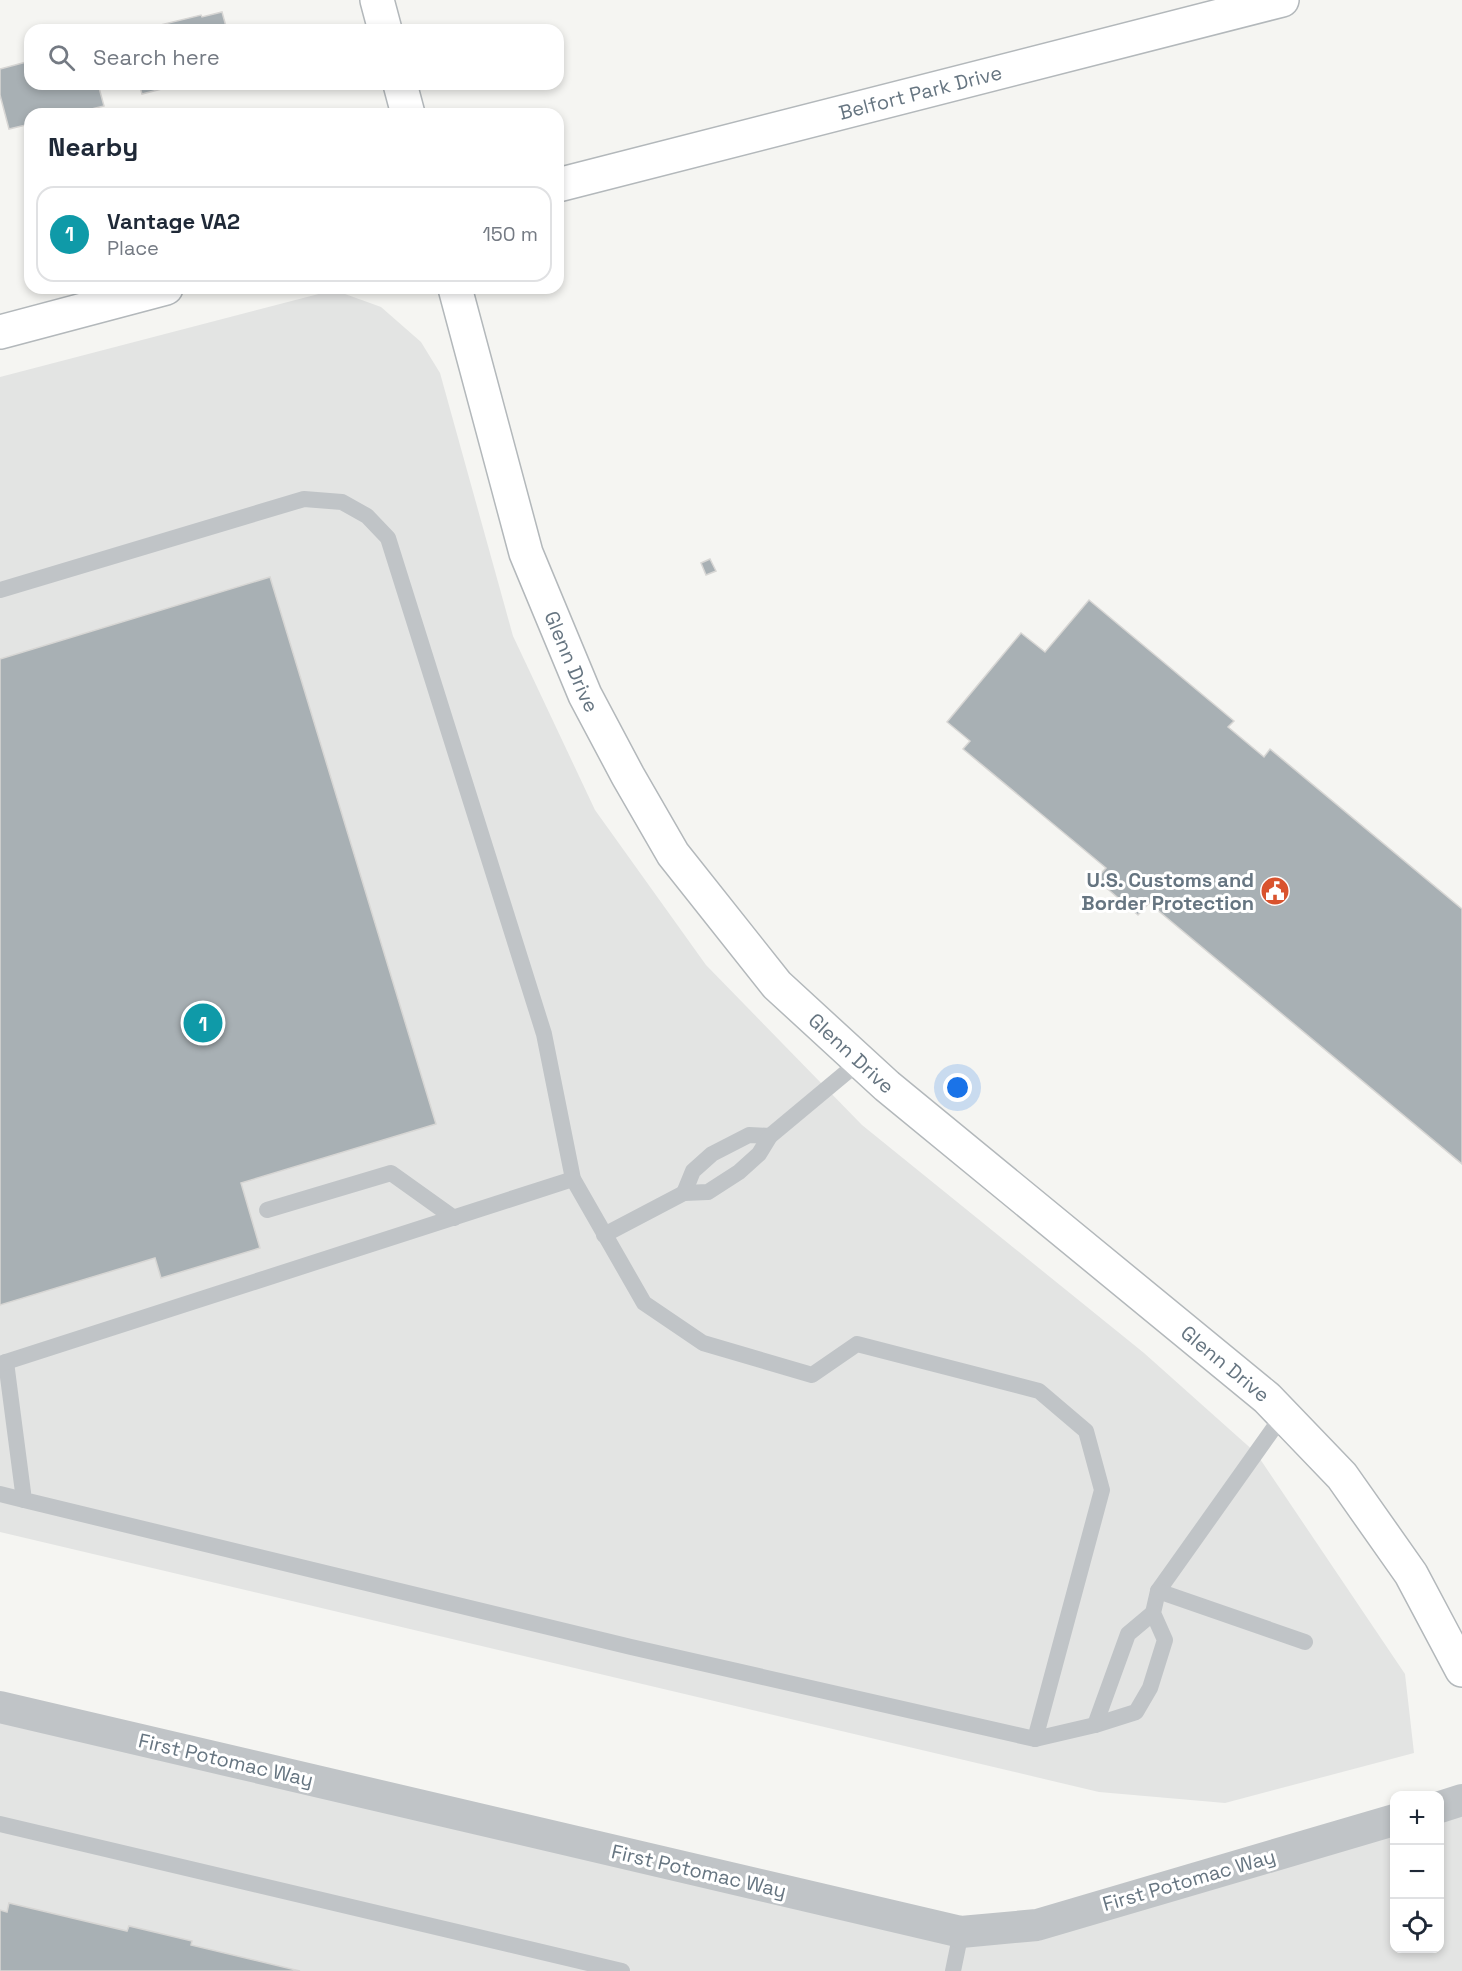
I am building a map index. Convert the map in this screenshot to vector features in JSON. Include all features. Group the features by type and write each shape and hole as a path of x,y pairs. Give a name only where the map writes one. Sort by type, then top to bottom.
{"street":[{"path":"377,0 383,24"},
{"name":"Belfort Park Drive","path":"564,183 1282,0"},
{"path":"402,90 406,108"},
{"path":"0,332 143,294"},
{"name":"Glenn Drive","path":"458,294 526,554 585,695 673,854 777,985 887,1086 1267,1398 1342,1476 1411,1574 1462,1670"},
{"name":"First Potomac Way","path":"0,1707 961,1932 1037,1924 1390,1821"},
{"path":"1444,1806 1462,1800"}],"lane":[{"path":"0,590 304,499 342,502 367,516 381,530 388,538 544,1034 573,1179 644,1303 704,1343 812,1375 857,1344 1039,1391 1086,1431 1102,1490 1035,1739"},
{"path":"604,1234 684,1193 708,1192 759,1154 770,1136 860,1061"},
{"path":"684,1193 693,1171 712,1154 749,1135 770,1136"},
{"path":"267,1210 391,1173 454,1218"},
{"path":"24,1500 3,1363 573,1179"},
{"path":"0,1494 619,1644 1035,1739 1095,1725 1136,1712 1150,1688 1165,1640 1153,1613 1158,1591 1283,1415"},
{"path":"1158,1591 1305,1642"},
{"path":"1095,1725 1128,1634 1153,1613"},
{"path":"0,1824 622,1971"},
{"path":"952,1971 961,1932"}],"shaded area":[{"path":"319,294 345,294 381,307 421,342 440,373 513,636 595,810 706,965 862,1125 1144,1353 1256,1453 1405,1674 1414,1753 1225,1803 1099,1792 0,1532 0,377"},
{"path":"0,1707 961,1932 1390,1821 1390,1953 1444,1953 1444,1806 1462,1800 1462,1971 0,1971"}],"building":[{"path":"222,12 225,24 164,24 201,15 202,17"},
{"path":"24,63 24,90 100,90 104,106 24,108 24,125 9,129 0,95 0,69"},
{"path":"141,90 158,90 142,94"},
{"path":"710,559 716,571 706,575 701,563"},
{"path":"270,577 436,1124 241,1183 260,1248 161,1278 155,1258 0,1305 0,659"},
{"name":"U.S. Customs and Border Protection","path":"1089,600 1234,721 1228,727 1264,757 1270,749 1462,909 1462,1164 1149,903 1138,915 1096,879 1106,868 963,749 970,741 947,722 1021,633 1045,652"},
{"path":"9,1903 127,1931 129,1926 192,1941 191,1945 300,1971 0,1971 0,1910 7,1912"}],"place":[{"name":"U.S. Customs and Border Protection","path":"1275,891"},
{"name":"Vantage VA2","path":"203,1023"}]}
